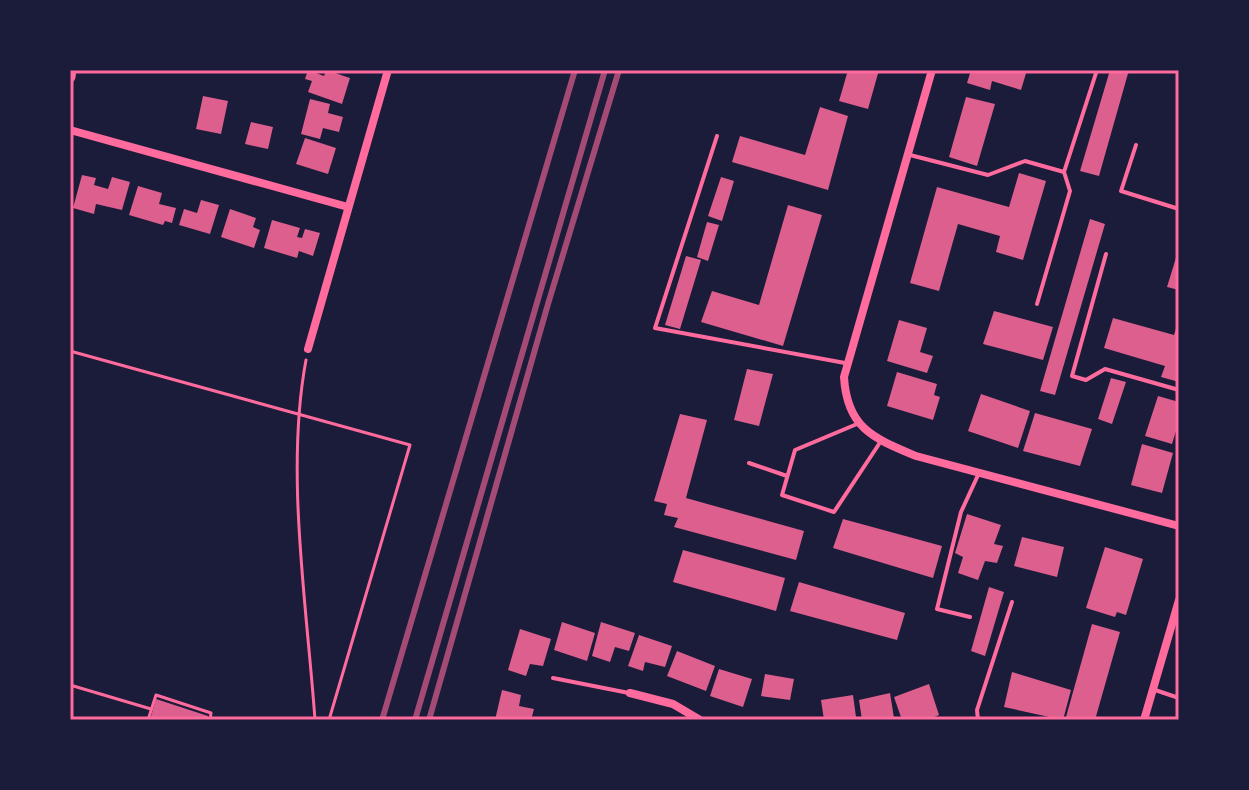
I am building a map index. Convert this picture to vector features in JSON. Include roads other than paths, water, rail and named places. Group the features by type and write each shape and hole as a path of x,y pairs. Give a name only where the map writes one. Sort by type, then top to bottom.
{"street":[{"path":"70,77 71,70"},
{"path":"308,349 388,70"},
{"path":"932,70 844,377 845,399 857,424 881,441 916,456 1179,526"},
{"path":"70,130 348,207"},
{"path":"1144,720 1179,600"},
{"path":"630,693 673,704 700,720"}],"lane":[{"path":"1037,304 1070,191 1064,172 1097,70"},
{"path":"717,136 655,328 848,364"},
{"path":"1136,145 1121,191 1179,209"},
{"path":"907,154 988,175 1025,161 1064,172"},
{"path":"1106,254 1072,376 1086,380 1105,369 1179,390"},
{"path":"857,424 795,450 782,495 834,512 881,441"},
{"path":"749,463 787,476"},
{"path":"970,617 937,609 961,512 979,473"},
{"path":"978,720 977,710 1012,602"},
{"path":"553,678 630,693"},
{"path":"1153,689 1179,698"}],"railway":[{"path":"382,720 575,70"},
{"path":"415,720 605,70"},
{"path":"429,720 548,304 619,70"}]}
